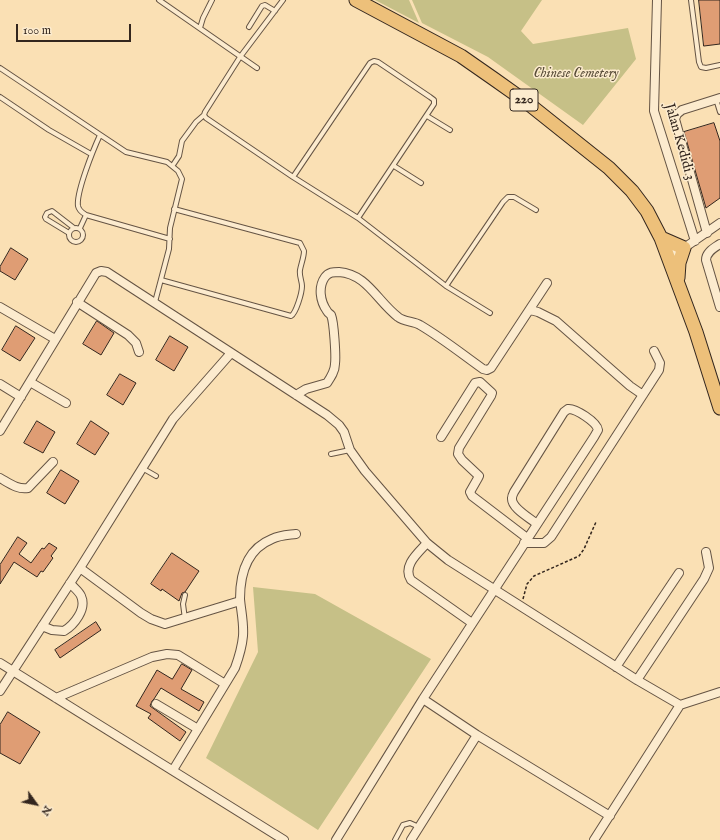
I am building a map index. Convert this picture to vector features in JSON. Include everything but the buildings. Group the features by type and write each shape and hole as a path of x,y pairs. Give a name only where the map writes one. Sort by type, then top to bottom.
{"main road":[{"name":"220","path":"356,0 461,56 525,101 609,168 632,191 643,206 661,238 668,255 696,332 720,408"},
{"path":"661,238 690,245 679,263 678,281"}],"street":[{"name":"Jalan Kedidi 3","path":"657,0 654,111 690,245"},
{"path":"707,233 675,119 677,114 682,110 718,99"},
{"path":"668,255 690,245 720,223"},
{"path":"720,244 708,253 706,260 718,290 720,306"},
{"path":"0,431 96,273 101,271 107,272 339,424 344,432 350,450 365,471 427,543 448,560 616,667 680,705"},
{"path":"296,395 306,389 326,383 334,372 333,324 331,316 322,301 321,293 321,284 324,278 332,272 348,273 363,280 398,317 419,324 483,369 487,370 492,368 547,283"},
{"path":"77,302 128,335 136,343 139,352"},
{"path":"0,307 55,339"},
{"path":"530,310 538,312 556,321 642,395"},
{"path":"441,437 475,383 480,382 490,390 492,393 491,396 459,448 458,454 462,460 479,476 470,492 472,496 526,540 544,543 548,541 659,370 660,363 654,351"},
{"path":"0,691 80,568 173,419 231,353"},
{"path":"30,382 66,403"},
{"path":"0,384 21,397"},
{"path":"336,840 423,699 494,589 537,524 594,437 598,430 595,424 573,408 568,408 564,412 514,492 512,498 512,504 537,524"},
{"path":"0,478 16,487 22,489 28,488 52,462"},
{"path":"173,770 235,668 241,650 243,621 240,601 242,575 248,560 259,546 273,538 296,534"},
{"path":"427,543 412,560 407,570 408,576 411,580 472,623"},
{"path":"637,680 704,579 709,568 706,552"},
{"path":"80,568 151,619 165,624 240,601"},
{"path":"616,667 679,573"},
{"path":"42,626 52,630 64,631 78,616 83,602 81,595 70,583"},
{"path":"56,698 152,657 167,654 178,655 225,684"},
{"path":"0,663 284,840"},
{"path":"594,840 680,705 720,692"},
{"path":"423,699 610,816"},
{"path":"156,704 198,729"},
{"path":"411,840 477,734"}],"lane":[{"path":"159,0 257,68"},
{"path":"200,28 212,0"},
{"path":"173,165 179,156 182,140 196,122 204,115 240,57 283,0"},
{"path":"691,0 699,62 701,67 706,68 720,65"},
{"path":"249,27 262,6 265,5 274,11"},
{"path":"293,178 370,63 374,61 378,62 430,97 434,100 434,104 358,218"},
{"path":"0,68 126,152 167,162 173,165 178,171 182,179 170,228 169,249 154,303"},
{"path":"0,97 49,130 91,154"},
{"path":"718,99 720,112"},
{"path":"204,115 206,118 293,178 358,218 446,286 490,313"},
{"path":"427,116 450,130"},
{"path":"100,135 91,154 79,198 78,206 80,210 86,215 170,239"},
{"path":"394,166 421,183"},
{"path":"446,286 503,202 508,197 514,197 536,210"},
{"path":"161,280 291,316 296,310 301,291 302,285 300,271 304,251 300,243 174,209"},
{"path":"69,233 46,219 45,217 47,213 52,211 74,228 80,228"},
{"path":"80,228 86,215"},
{"path":"74,228 71,229 69,233 69,238 72,241 77,242 81,240 83,236 83,232 80,228"},
{"path":"331,454 350,450"},
{"path":"142,468 156,476"},
{"path":"185,595 183,604 185,619"},
{"path":"395,840 403,825 410,823 419,827"}],"path":[{"path":"520,606 527,584 534,576 579,556 584,549 596,522"}],"green space":[{"path":"375,0 409,0 419,23"},
{"name":"Chinese Cemetery","path":"412,0 542,0 521,31 533,44 628,28 636,59 583,125 488,57 422,23"},
{"path":"253,587 315,594 431,659 318,830 206,758 258,652"}]}
